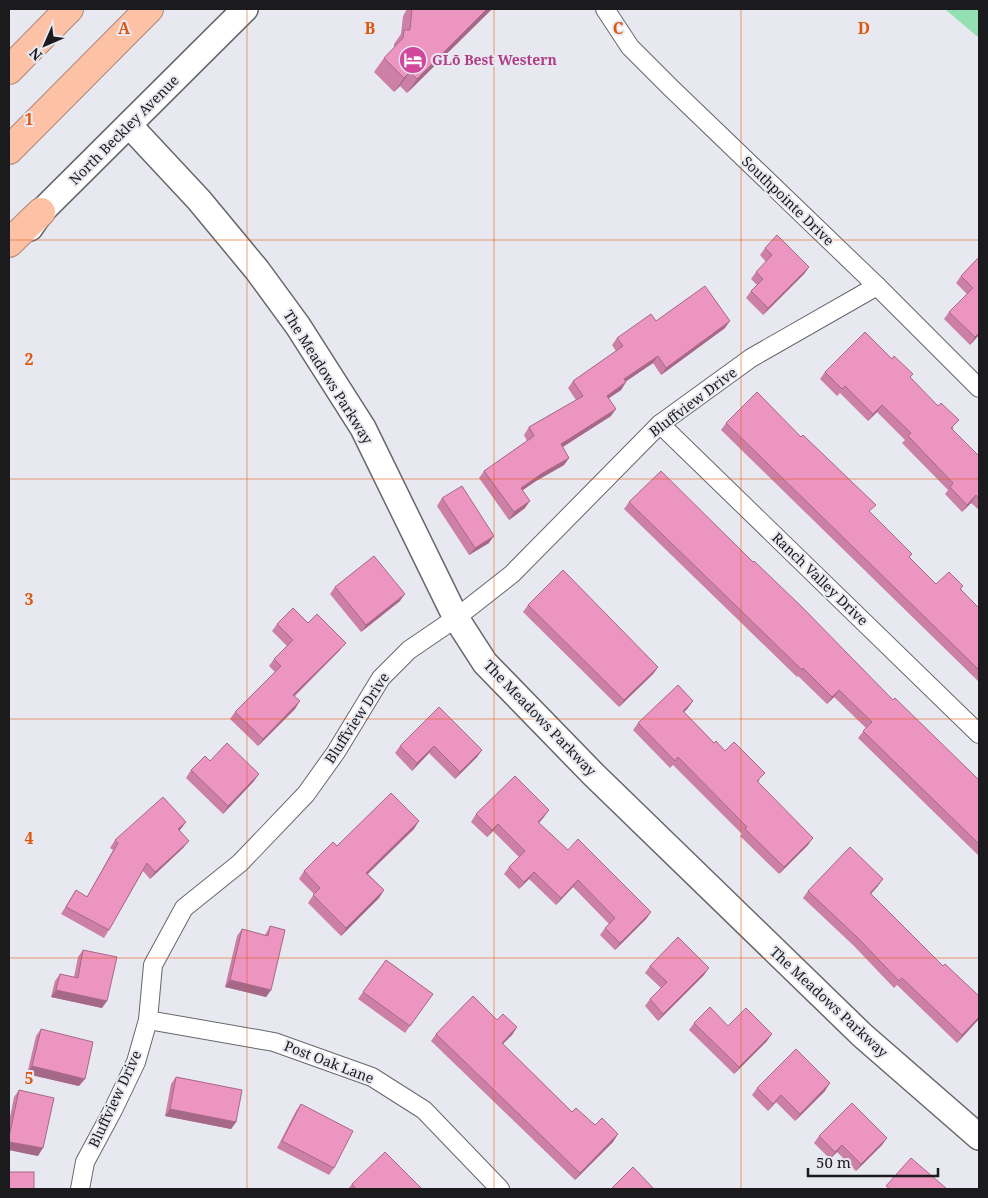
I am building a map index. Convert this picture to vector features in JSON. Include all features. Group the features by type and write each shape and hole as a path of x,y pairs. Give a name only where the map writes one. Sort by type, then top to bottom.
{"highway":[{"path":"9,70 70,9"},
{"path":"9,150 149,9"},
{"path":"9,243 42,212"}],"street":[{"name":"North Beckley Avenue","path":"9,256 42,212 245,9"},
{"name":"Southpointe Drive","path":"605,9 630,47 979,387"},
{"name":"The Meadows Parkway","path":"128,125 199,200 258,270 298,326 362,428 456,618 485,664 593,774 862,1035 979,1137"},
{"name":"Bluffview Drive","path":"80,1189 85,1162 136,1062 148,1020 153,965 184,908 240,863 306,794 336,752 389,668 408,650 456,618 512,574 660,424 751,358 877,286"},
{"name":"Ranch Valley Drive","path":"660,424 979,734"},
{"name":"Post Oak Lane","path":"148,1020 274,1042 372,1077 424,1110 500,1189"}],"green space":[{"path":"945,9 979,9 979,38"}],"building":[{"name":"GLō Best Western","path":"412,9 487,9 417,79 410,72 404,78 384,58 403,38 404,30 410,30"},
{"path":"777,235 809,267 768,308 751,291 763,279 756,272 772,255 765,248"},
{"path":"979,257 979,333 975,337 949,312 973,288 961,276"},
{"path":"705,286 730,321 666,368 658,356 624,379 626,382 607,396 616,409 561,444 569,458 521,488 530,501 514,512 484,471 534,436 529,427 583,396 573,381 623,346 617,338 651,314 656,321"},
{"path":"865,332 892,359 894,356 913,374 910,377 938,406 941,403 959,420 951,428 979,456 979,498 976,495 967,505 950,487 953,483 908,436 911,433 882,405 873,414 845,386 842,389 825,372"},
{"path":"757,392 801,437 803,435 876,505 869,511 912,554 909,557 936,584 949,572 963,586 960,589 979,608 979,670 726,423"},
{"path":"661,471 753,562 801,606 893,700 895,698 979,780 979,844 863,731 872,722 839,690 832,697 803,668 802,670 629,502"},
{"path":"462,486 494,536 475,548 442,498"},
{"path":"374,556 405,594 366,625 335,587"},
{"path":"563,570 658,667 624,700 528,605"},
{"path":"293,608 308,623 317,614 346,643 293,695 300,701 263,739 235,712 281,666 274,659 293,640 277,624"},
{"path":"678,685 693,701 683,711 714,743 716,741 725,751 734,742 765,773 757,781 813,838 784,867 745,829 747,827 678,757 675,761 638,723"},
{"path":"439,707 482,750 460,772 434,746 417,763 400,746"},
{"path":"227,743 259,774 228,806 191,770 205,756 210,761"},
{"path":"515,776 549,810 538,822 568,850 578,839 651,912 620,943 605,928 615,918 578,880 561,898 534,872 524,882 509,867 525,851 498,824 492,830 476,814"},
{"path":"391,793 419,821 366,873 384,890 346,928 313,895 320,888 304,871 333,842 337,846"},
{"path":"163,797 186,822 178,829 189,841 155,872 147,863 109,930 66,907 76,890 87,897 118,843 115,840"},
{"path":"850,847 883,879 870,893 943,966 945,964 979,996 979,1017 962,1035 902,978 899,981 859,939 808,891"},
{"path":"270,926 285,930 271,990 230,980 242,929 268,936"},
{"path":"678,937 709,968 663,1014 650,999 667,982 650,966"},
{"path":"83,950 117,957 107,1001 56,990 60,974 78,978"},
{"path":"386,960 433,994 410,1026 363,992"},
{"path":"473,996 497,1020 503,1014 517,1027 502,1043 572,1112 576,1108 595,1125 602,1118 618,1134 580,1173 436,1034"},
{"path":"710,1007 728,1026 746,1008 772,1034 739,1067 694,1023"},
{"path":"41,1029 93,1042 85,1079 32,1066"},
{"path":"796,1049 830,1083 800,1114 781,1095 773,1104 757,1088"},
{"path":"176,1077 242,1090 236,1122 170,1109"},
{"path":"19,1090 54,1098 43,1148 9,1142"},
{"path":"852,1103 887,1138 861,1164 842,1145 835,1152 819,1136"},
{"path":"301,1104 353,1131 334,1168 282,1141"},
{"path":"385,1152 422,1189 356,1189 352,1184"},
{"path":"911,1158 947,1189 890,1189 886,1186"},
{"path":"633,1167 654,1189 611,1189"},
{"path":"9,1172 34,1172 34,1189 9,1189"}],"place":[{"name":"GLō Best Western","path":"413,60"}]}
